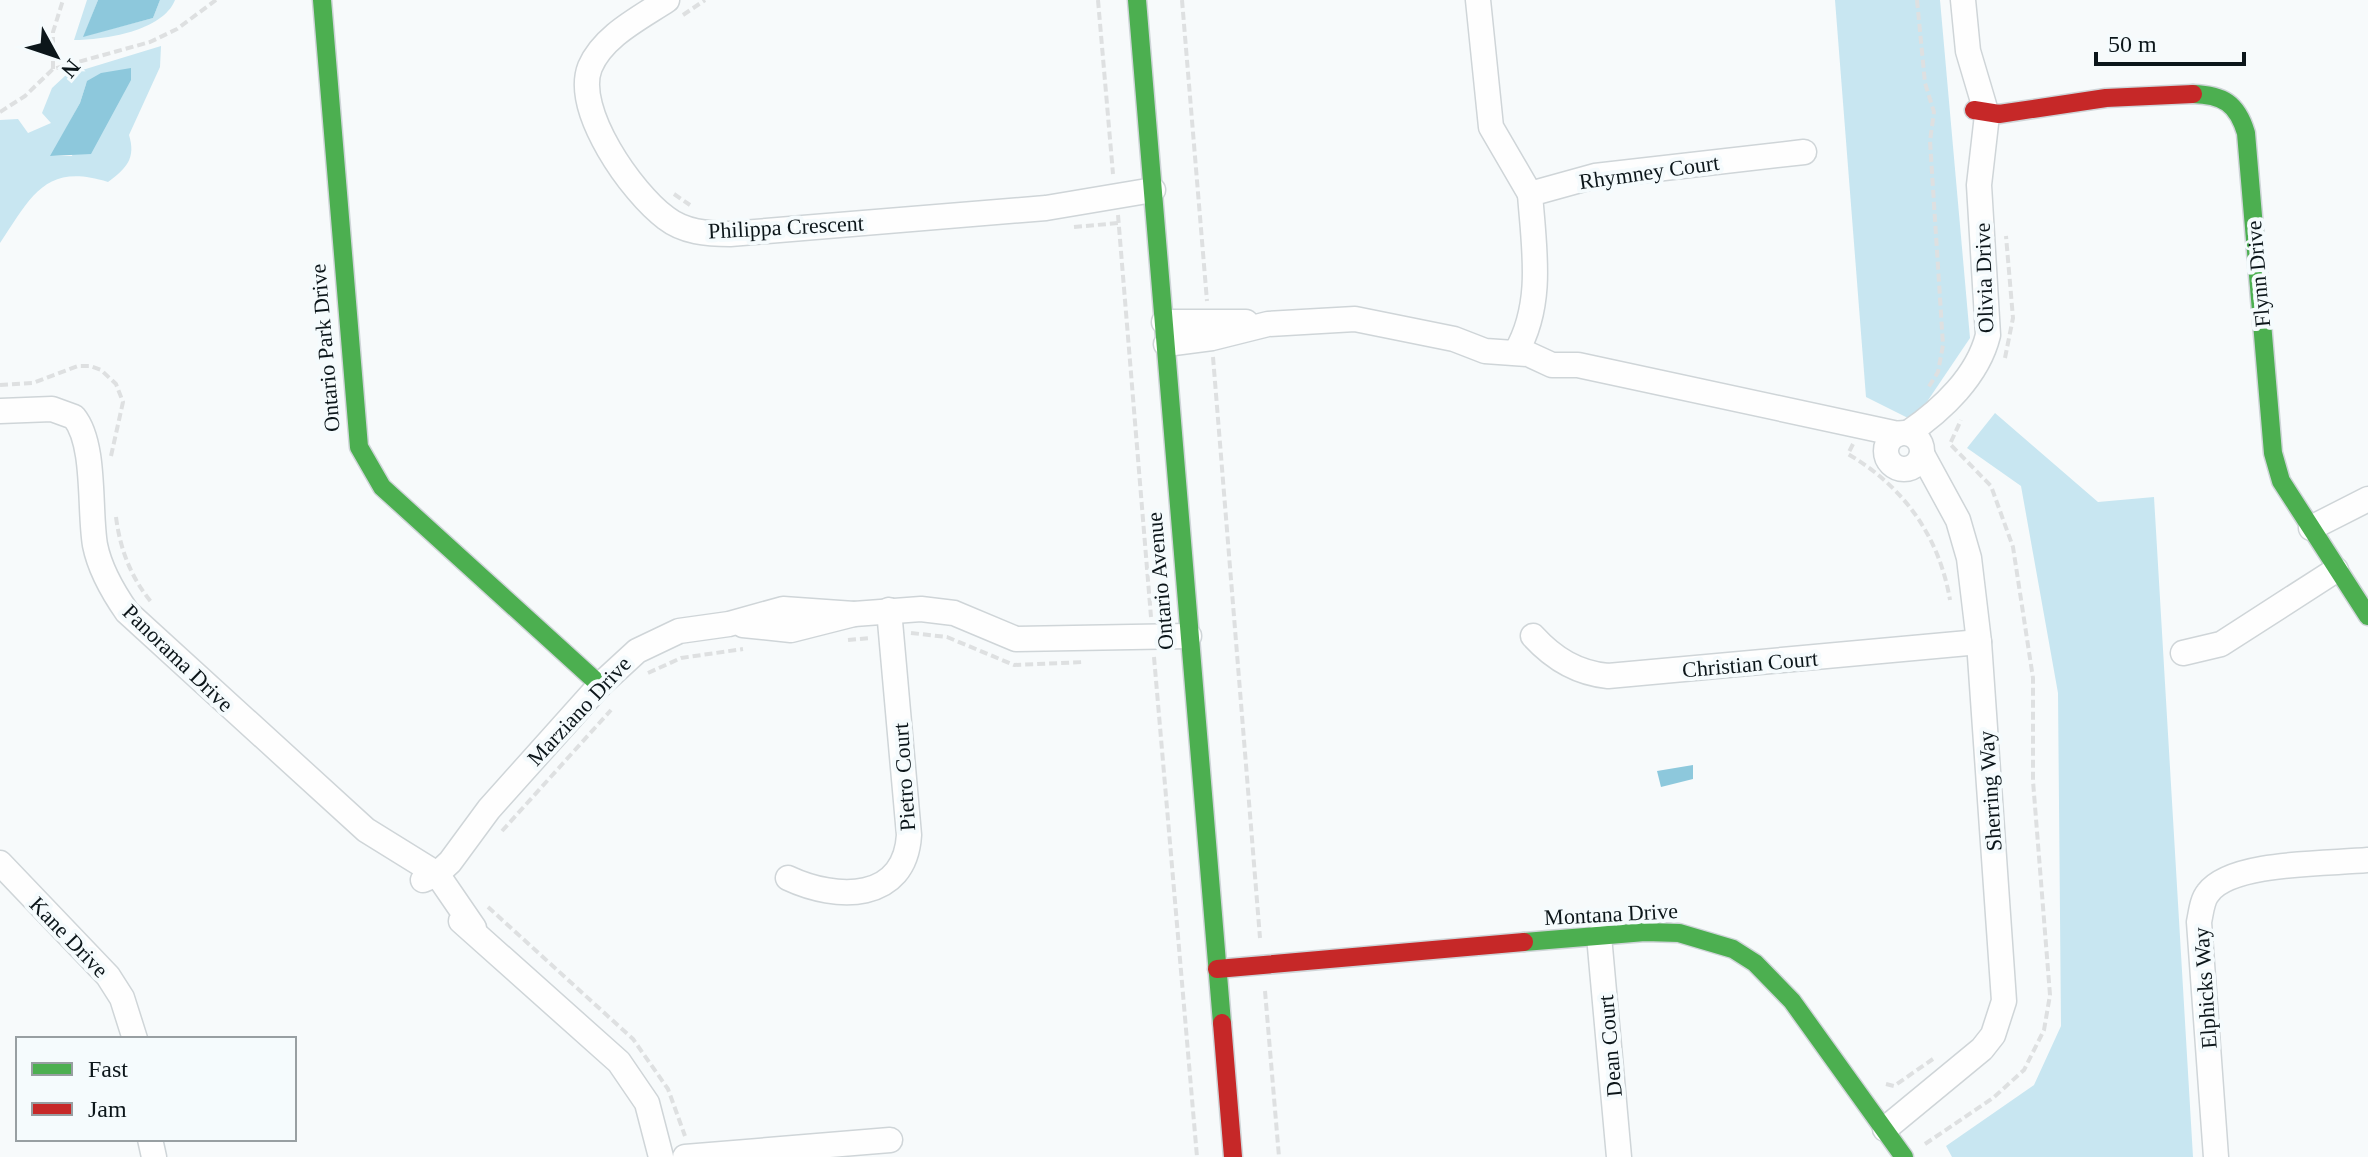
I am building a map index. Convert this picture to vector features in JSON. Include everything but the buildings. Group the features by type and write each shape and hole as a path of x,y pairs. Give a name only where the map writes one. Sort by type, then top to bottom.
{"street":[{"name":"Ontario Park Drive","path":"322,0 351,387 359,447 382,487 403,508 600,685"},
{"name":"Ontario Avenue","path":"1137,0 1233,1157"},
{"path":"1478,0 1491,127 1530,194 1535,277 1519,341"},
{"name":"Olivia Drive","path":"1908,448 1935,397 1976,366 1988,335 1979,185 1982,109 1965,82 1968,51 1963,0"},
{"name":"Philippa Crescent","path":"669,12 621,31 597,55 586,85 586,99 594,124 638,189 652,206 680,227 711,234 730,234 1046,208 1117,209 1154,198"},
{"name":"Flynn Drive","path":"1982,109 2040,107 2196,92 2223,98 2237,109 2246,133 2273,453 2281,481 2368,616"},
{"name":"Rhymney Court","path":"1530,194 1595,176 1804,152"},
{"name":"Sherring Way","path":"1165,333 1355,319 1454,339 1485,351 1519,341 1552,365 1578,365 1862,428 1908,448 1940,488 1965,539 1979,642 2004,1001 1993,1035 1968,1062 1881,1123"},
{"name":"Panorama Drive","path":"0,411 52,409 74,417 84,436 95,548 114,593 127,612 164,650 366,830 389,860 429,874 443,907 474,928 619,1062 647,1103 661,1157"},
{"path":"2311,528 2368,499"},
{"path":"2183,653 2221,644 2336,570"},
{"name":"Marziano Drive","path":"429,874 617,666 659,638 679,631 729,624 794,608 854,614 889,610 946,611 1016,639 1063,638 1188,626"},
{"name":"Pietro Court","path":"788,878 817,888 872,889 896,876 908,855 909,835 889,610"},
{"name":"Christian Court","path":"1533,636 1561,661 1579,670 1608,676 1979,642"},
{"name":"Elphicks Way","path":"2216,1157 2199,922 2206,894 2219,882 2239,872 2368,860"},
{"name":"Kane Drive","path":"0,863 8,879 72,934 108,976 122,998 134,1037"},
{"name":"Montana Drive","path":"1217,969 1672,931 1718,940 1756,960 1783,987 1904,1157"},
{"name":"Dean Court","path":"1599,936 1619,1157"},
{"path":"685,1157 890,1140"}],"path":[{"path":"53,69 53,32 63,0"},
{"path":"0,112 25,96 53,69 150,42 177,29 216,0"},
{"path":"669,12 705,0"},
{"path":"1098,0 1197,1157"},
{"path":"1182,0 1279,1157"},
{"path":"1917,0 1925,83 1934,112 1930,141 1943,345 1935,397"},
{"path":"671,192 700,210"},
{"path":"1072,227 1117,209"},
{"path":"0,385 33,383 78,366 101,370 116,384 123,402 112,438 111,459"},
{"path":"1923,1145 1993,1098 2024,1070 2044,1030 2050,995 2033,781 2033,678 2013,547 1991,486 1975,466 1953,451 1951,436"},
{"path":"1848,454 1888,483 1921,522 1945,574 1951,611"},
{"path":"115,505 119,536 127,560 157,608"},
{"path":"836,641 882,637"},
{"path":"617,666 635,682 681,658 748,648"},
{"path":"494,839 614,706"},
{"path":"1880,1083 1894,1086 1945,1050"}],"shaded area":[{"path":"87,0 98,0 84,36 153,18 160,0 175,0 158,19 131,32 74,40"},
{"path":"1835,0 1940,0 1970,338 1914,421 1866,397"},
{"path":"161,46 160,67 129,135 131,150 125,167 108,182 87,177 54,180 31,198 0,243 0,120 18,119 28,133 51,123 42,113 52,88 66,75","holes":["87,81 72,156 51,156 80,103"]},
{"path":"1995,413 2098,502 2154,497 2193,1157 1952,1157 1946,1146 2034,1085 2061,1026 2058,693 2021,486 1967,448"}],"water":[{"path":"98,0 160,0 153,18 83,37"},
{"path":"131,68 131,80 91,154 50,156 80,103 87,81 101,73"},
{"path":"1693,765 1693,779 1661,787 1657,771"}],"traffic: fast":[{"path":"322,0 359,447 382,487 600,685"},
{"path":"1137,0 1222,1023"},
{"path":"2193,94 2213,96 2227,103 2238,114 2246,133 2273,453 2281,481 2368,616"},
{"path":"1524,942 1645,932 1679,933 1733,949 1755,963 1792,1001 1904,1157"}],"traffic: jam":[{"path":"1974,110 1999,114 2106,98 2193,94"},
{"path":"1217,969 1524,942"},
{"path":"1222,1023 1233,1157"}]}
